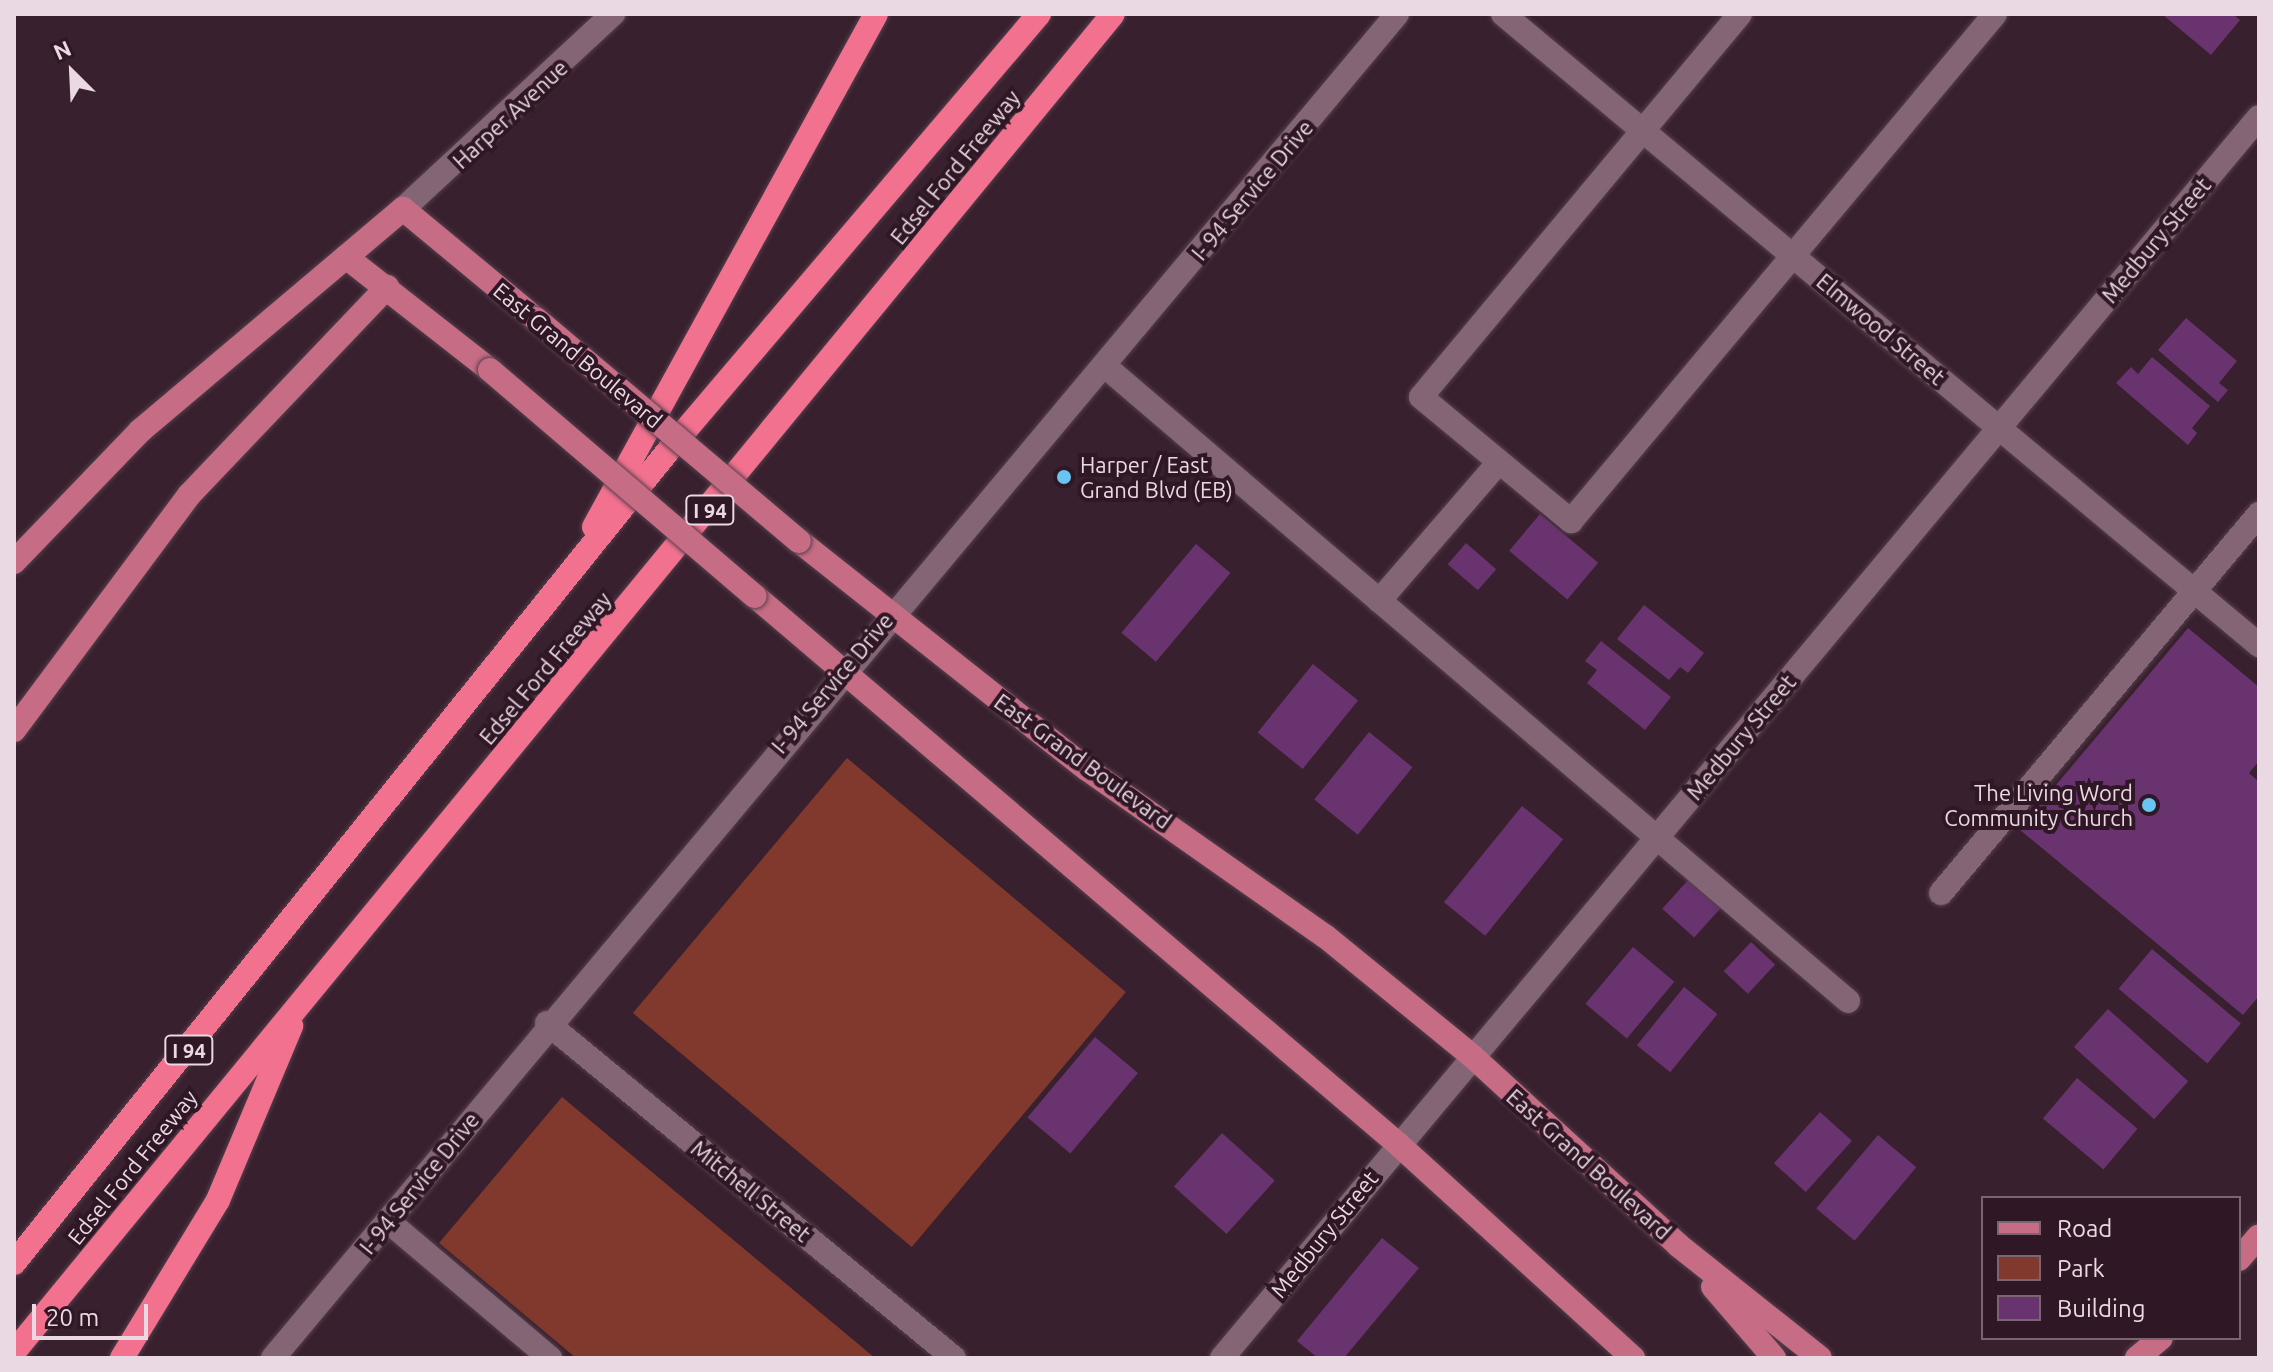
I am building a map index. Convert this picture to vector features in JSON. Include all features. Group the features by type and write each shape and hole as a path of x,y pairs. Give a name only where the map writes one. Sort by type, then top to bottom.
{"highway":[{"path":"566,580 876,14"},
{"name":"Edsel Ford Freeway","path":"14,1263 566,580 1039,14"},
{"name":"Edsel Ford Freeway","path":"14,1352 1113,14"},
{"path":"122,1358 218,1200 301,1002"}],"main road":[{"path":"14,562 140,431 403,209"},
{"name":"East Grand Boulevard","path":"403,209 890,615 1087,769 1325,936 1472,1056 1678,1245 1820,1358"},
{"path":"346,257 490,370 1398,1144 1633,1358"},
{"path":"14,730 190,494 387,287"},
{"path":"2241,1257 2259,1236"},
{"path":"1678,1245 1774,1358"},
{"path":"2137,1358 2158,1345"}],"street":[{"name":"Harper Avenue","path":"403,209 613,14"},
{"name":"I- 94 Service Drive","path":"273,1358 389,1222 547,1023 843,670 1106,367 1397,14"},
{"name":"Elmwood Street","path":"1503,14 2259,645"},
{"path":"1740,14 1421,397 1571,521 1995,14"},
{"name":"Medbury Street","path":"1232,1355 1398,1144 2259,117"},
{"path":"1106,367 1848,1001"},
{"path":"1379,601 1498,463"},
{"path":"1941,893 2259,514"},
{"name":"Mitchell Street","path":"547,1023 954,1358"},
{"path":"389,1222 550,1358"}],"green space":[{"path":"847,758 1126,992 912,1247 633,1013"},
{"path":"562,1097 875,1358 576,1358 439,1243"}],"building":[{"path":"2162,14 2233,14 2240,20 2211,55"},
{"path":"2186,318 2237,361 2219,383 2228,390 2218,402 2158,350"},
{"path":"2152,357 2210,406 2192,428 2197,433 2188,445 2116,383 2131,367 2138,374"},
{"path":"1540,514 1598,563 1567,600 1509,551"},
{"path":"1466,543 1496,569 1478,590 1448,564"},
{"path":"1196,544 1230,573 1156,662 1121,633"},
{"path":"1644,605 1704,653 1688,673 1680,667 1669,680 1617,639"},
{"name":"The Living Word Community Church","path":"2188,628 2259,687 2259,761 2249,773 2259,782 2259,996 2243,1015 2019,829"},
{"path":"1601,641 1671,697 1645,730 1587,683 1597,670 1585,661"},
{"path":"1313,664 1358,701 1303,769 1258,732"},
{"path":"1369,732 1413,767 1358,835 1314,800"},
{"path":"1522,806 1563,839 1485,936 1444,902"},
{"path":"1689,879 1721,908 1694,937 1662,909"},
{"path":"1751,942 1775,965 1748,994 1724,971"},
{"path":"1633,947 1674,982 1627,1038 1585,1004"},
{"path":"2152,949 2241,1024 2207,1063 2119,989"},
{"path":"1684,987 1717,1014 1670,1072 1637,1045"},
{"path":"2108,1009 2188,1081 2154,1119 2074,1047"},
{"path":"1095,1037 1138,1073 1070,1153 1028,1117"},
{"path":"2077,1078 2138,1129 2103,1169 2043,1119"},
{"path":"1820,1112 1852,1141 1806,1192 1774,1163"},
{"path":"1222,1133 1275,1181 1227,1234 1174,1187"},
{"path":"1878,1135 1916,1167 1855,1241 1816,1209"},
{"path":"1382,1238 1419,1268 1344,1358 1318,1358 1297,1341"}],"place":[{"name":"Harper / East Grand Blvd (EB)","path":"1064,477"},
{"name":"The Living Word Community Church","path":"2149,805"}]}
